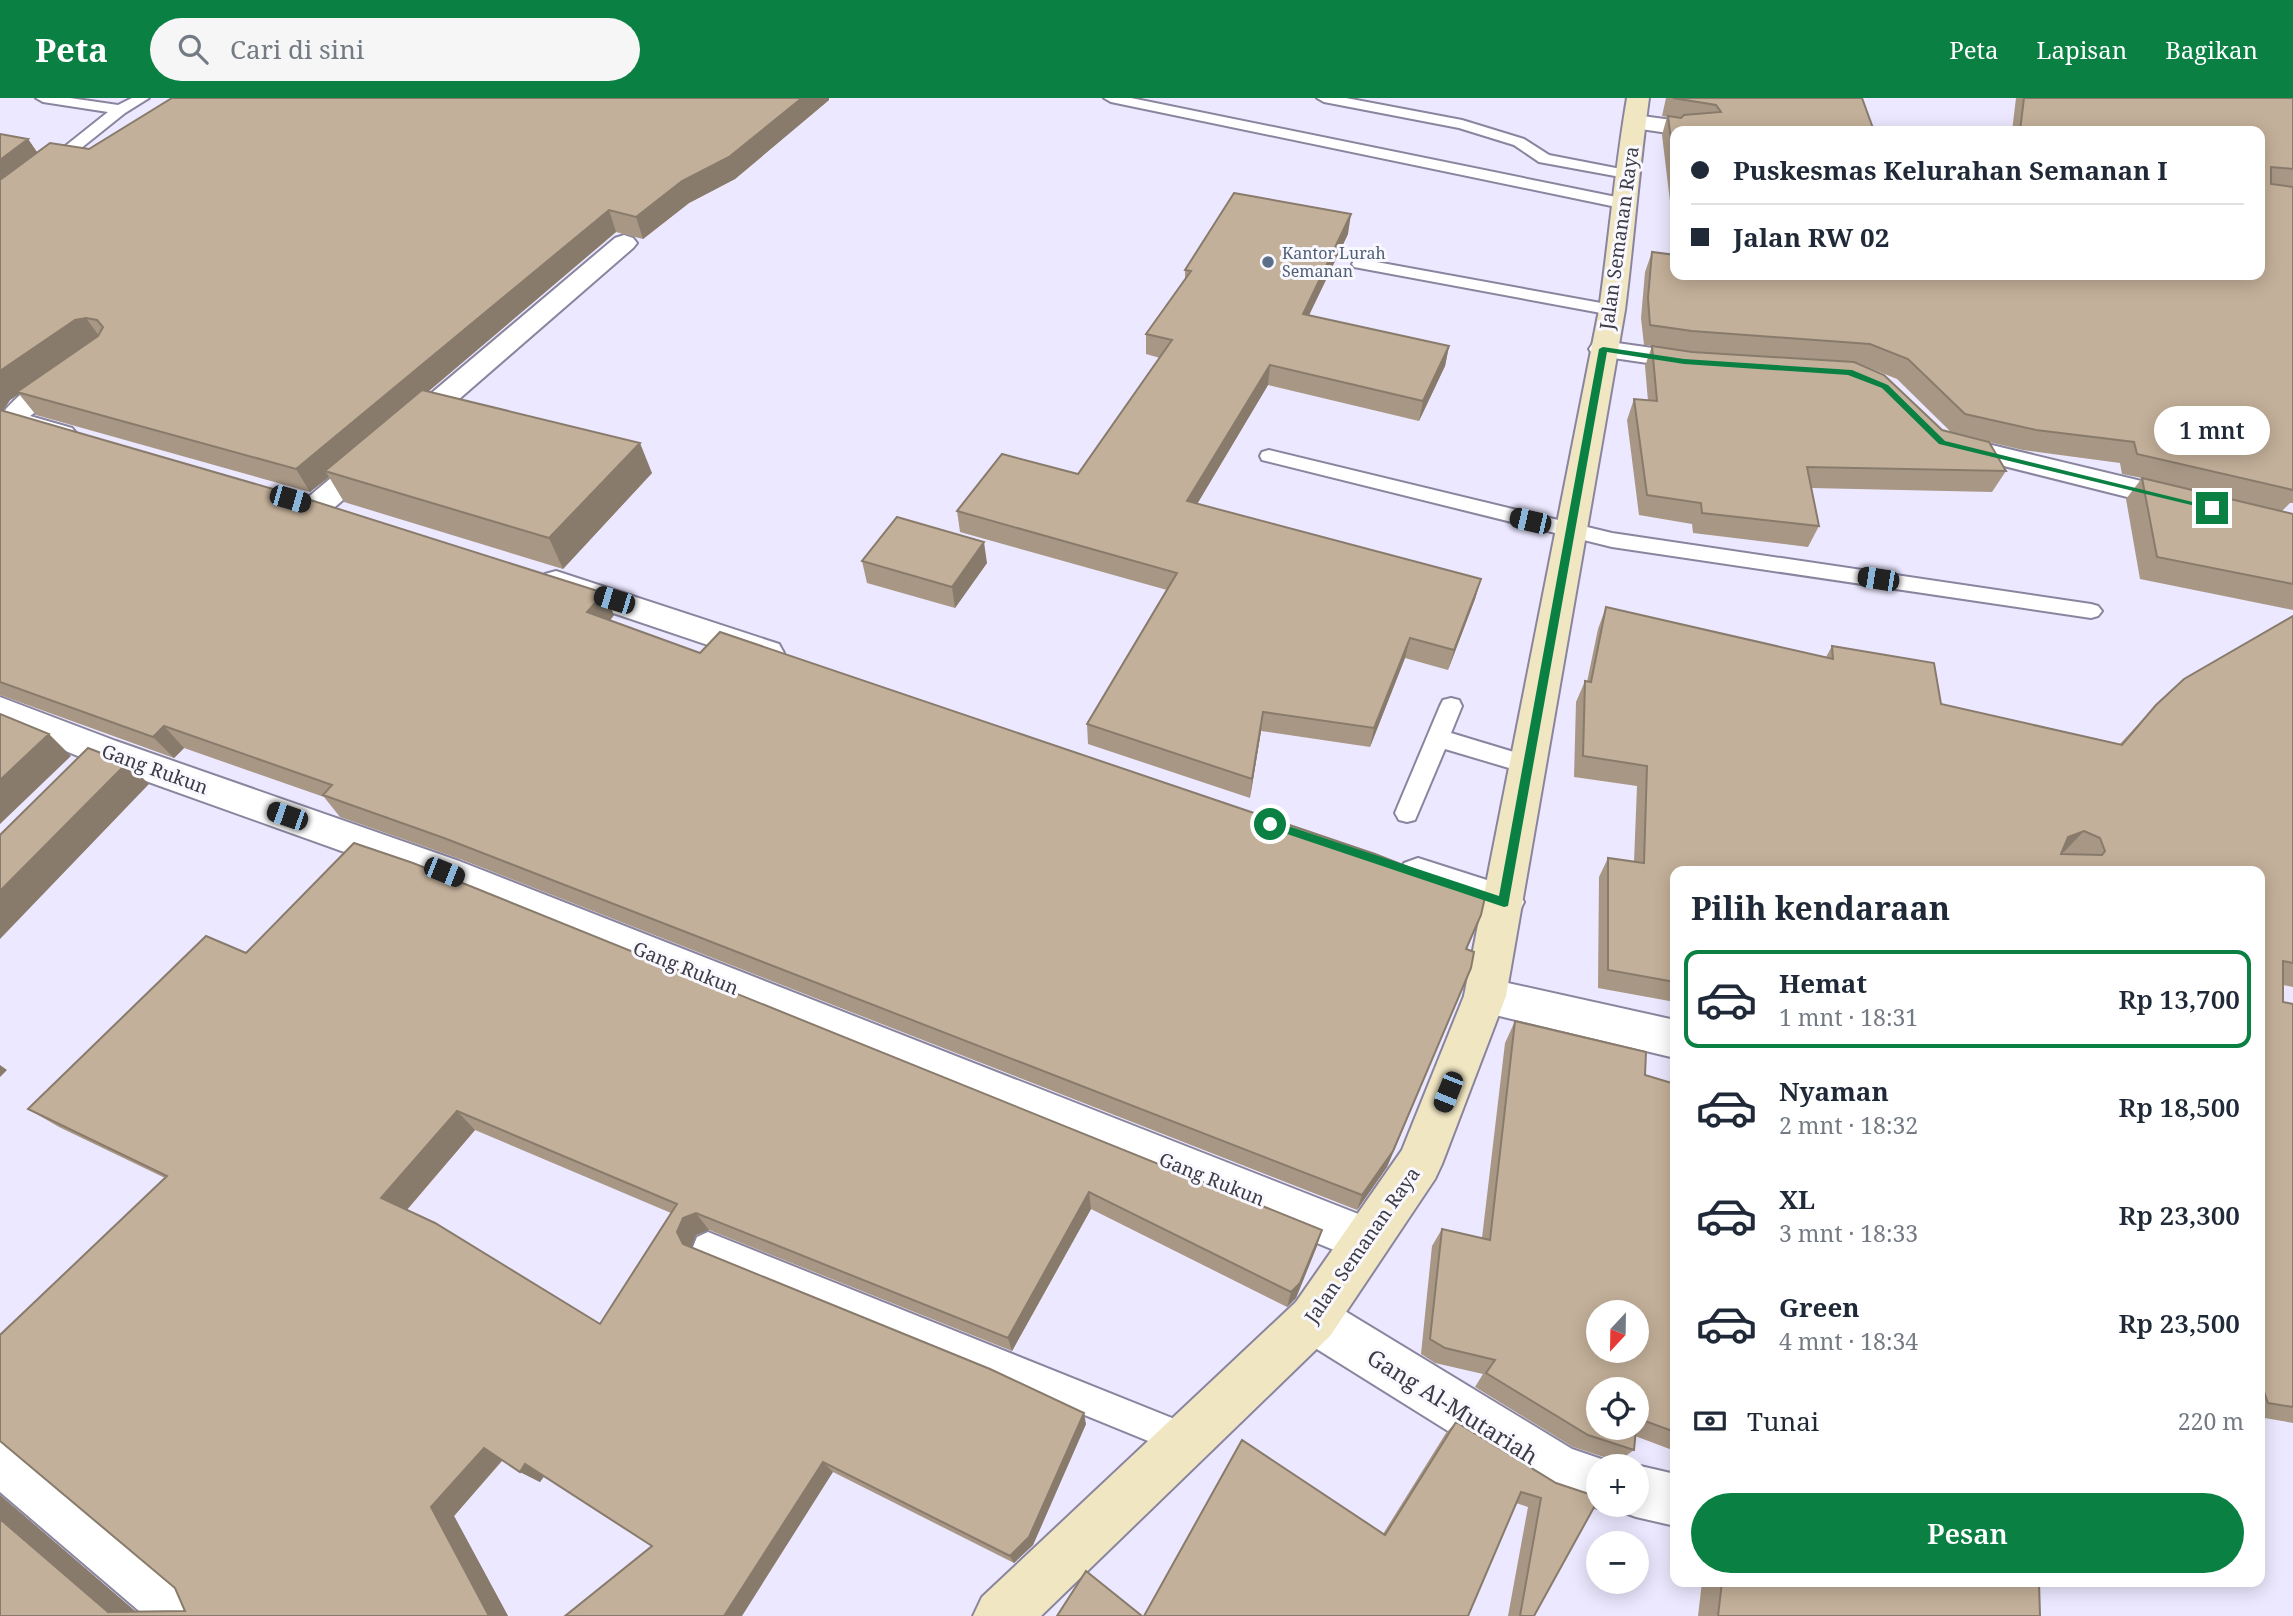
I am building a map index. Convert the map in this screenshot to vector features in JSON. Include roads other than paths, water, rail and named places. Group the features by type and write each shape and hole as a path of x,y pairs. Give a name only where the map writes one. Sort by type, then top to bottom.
{"street":[{"name":"Jalan Semanan Raya","path":"1001,1616 1313,1319 1419,1164 1486,996 1612,310 1636,110"},
{"path":"1636,110 1686,126"},
{"path":"353,518 304,503 624,243"},
{"path":"1603,349 1684,362 1725,364"},
{"path":"92,443 17,421 15,416 22,408 93,358"},
{"path":"1923,424 1942,443 2212,508"},
{"path":"520,571 638,608 802,665"},
{"name":"Gang Rukun","path":"0,710 89,765 444,872 1366,1240"},
{"path":"1383,862 1504,902"},
{"path":"1486,996 1670,1038"},
{"name":"Gang Al-Mutariah","path":"1313,1319 1562,1473 1586,1479"},
{"path":"0,1458 187,1616"},
{"path":"1649,1494 1670,1499"}],"lane":[{"path":"43,98 120,110"},
{"path":"0,206 120,110 142,98"},
{"path":"1111,98 1626,189"},
{"path":"1324,98 1462,124 1519,142 1544,159 1626,189"},
{"path":"1360,264 1612,310"},
{"path":"1269,456 1612,540 2091,611"},
{"path":"1407,813 1451,706"},
{"path":"1438,738 1529,765"},
{"path":"708,1247 1185,1440"}],"place":[{"name":"Kantor Lurah Semanan","path":"1268,262"}]}
